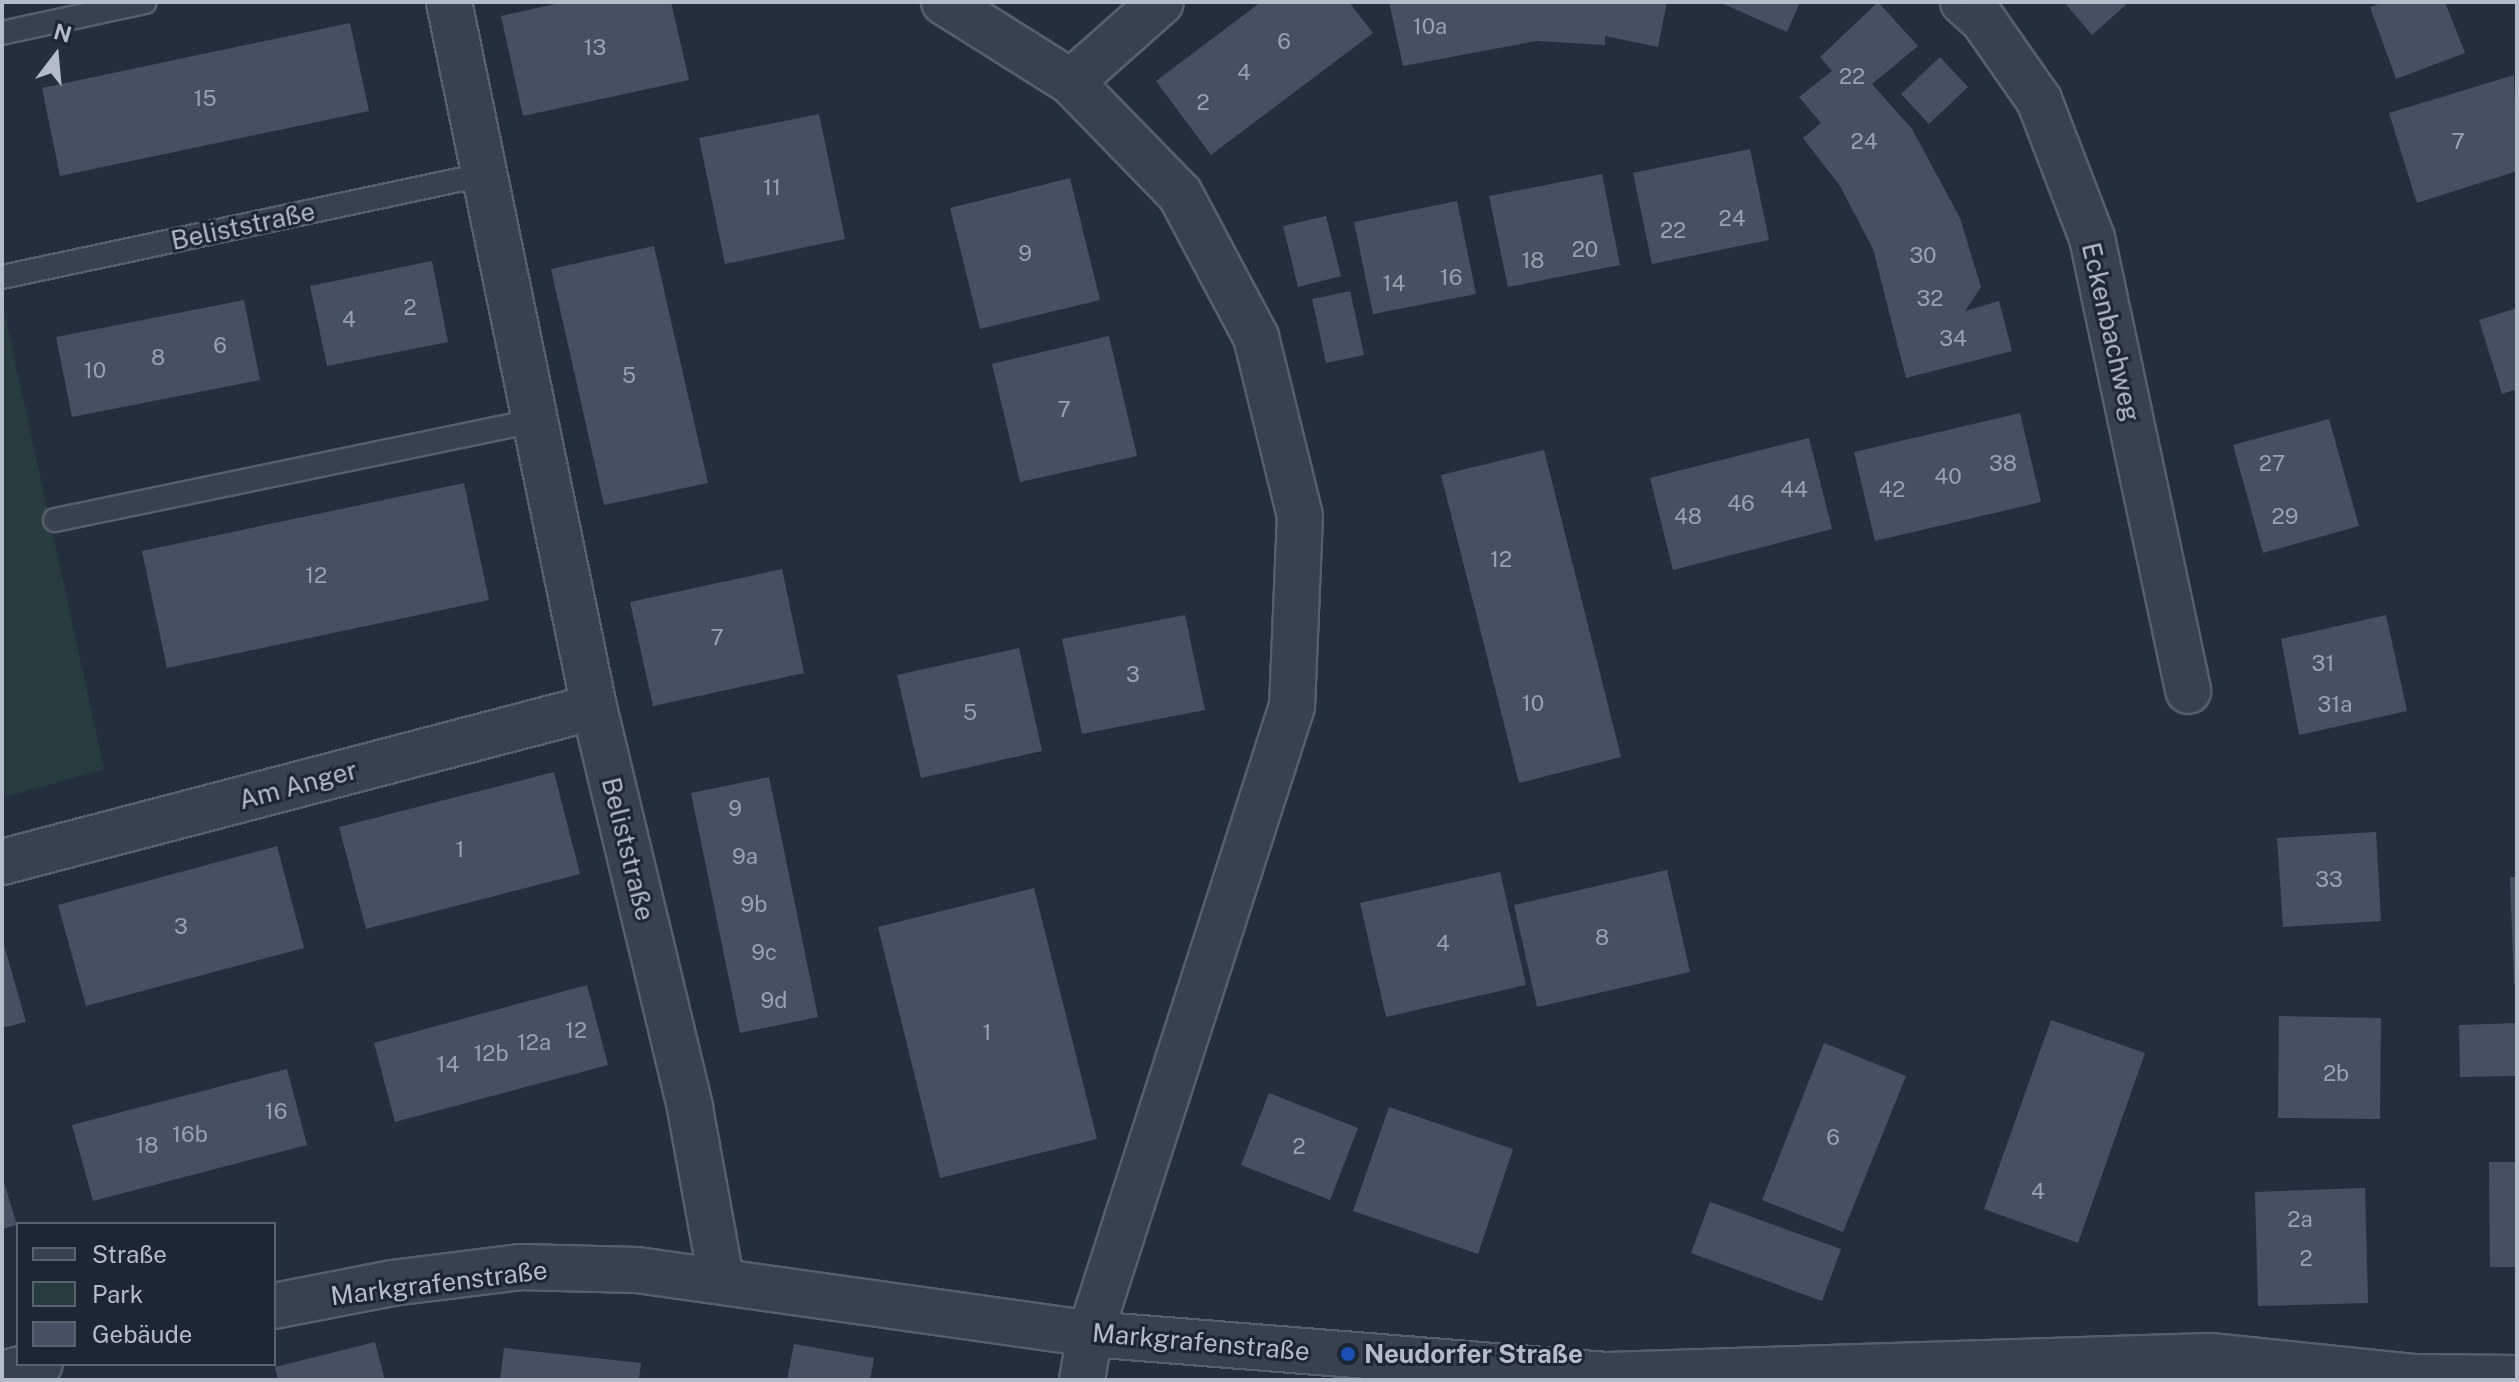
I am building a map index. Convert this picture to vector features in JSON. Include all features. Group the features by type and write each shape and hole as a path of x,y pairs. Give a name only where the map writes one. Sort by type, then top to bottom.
{"street":[{"name":"Beliststraße","path":"449,2 594,707 690,1108 721,1278"},
{"path":"944,2 1071,82 1180,194 1256,337 1300,516 1292,706 1090,1334 1082,1380"},
{"path":"1071,82 1161,2"},
{"name":"Eckenbachweg","path":"1963,2 1983,20 2039,100 2092,238 2188,691"},
{"name":"Am Anger","path":"2,862 594,707"},
{"name":"Markgrafenstraße","path":"276,1306 392,1283 520,1267 721,1278 1090,1334 1608,1375 2210,1356 2413,1377 2517,1378"},
{"path":"2,1374 32,1366"}],"lane":[{"path":"2,33 145,2"},
{"name":"Beliststraße","path":"2,277 483,175"},
{"path":"55,520 534,421"}],"green space":[{"path":"2,301 104,769 2,798"}],"building":[{"path":"564,2 671,2 689,80 523,116 501,16"},
{"path":"1261,2 1349,2 1373,33 1211,155 1156,81"},
{"path":"1389,2 1667,2 1658,47 1605,36 1605,45 1536,41 1403,66"},
{"path":"1719,2 1800,2 1787,32"},
{"path":"1878,2 1918,46 1872,84 1912,129 1960,218 1981,287 1965,311 1999,301 2012,351 1906,378 1873,249 1840,186 1803,138 1821,123 1799,97 1832,71 1820,57"},
{"path":"2064,2 2129,2 2092,35"},
{"path":"2384,2 2445,2 2465,53 2396,79 2370,7"},
{"path":"350,23 369,111 60,176 42,88"},
{"path":"1940,57 1968,87 1929,124 1901,94"},
{"path":"2514,75 2517,171 2417,203 2389,113"},
{"path":"819,114 845,239 725,264 699,138"},
{"path":"1750,149 1769,240 1652,264 1633,173"},
{"path":"1602,174 1620,265 1508,287 1489,196"},
{"path":"1070,178 1100,300 980,329 950,208"},
{"path":"1457,201 1476,294 1373,314 1354,222"},
{"path":"1326,216 1341,276 1298,287 1283,226"},
{"path":"654,246 708,483 604,505 551,269"},
{"path":"432,261 448,342 327,366 310,286"},
{"path":"1350,291 1364,355 1326,363 1312,299"},
{"path":"244,300 260,380 72,417 56,337"},
{"path":"2517,308 2516,399 2514,390 2502,394 2479,320"},
{"path":"1109,336 1137,456 1020,482 992,364"},
{"path":"2020,413 2041,502 1875,541 1854,452"},
{"path":"2329,419 2359,526 2263,553 2233,445"},
{"path":"1809,438 1832,529 1673,570 1650,478"},
{"path":"1544,450 1621,757 1519,783 1441,475"},
{"path":"464,483 489,600 167,668 142,551"},
{"path":"782,569 804,673 653,706 630,602"},
{"path":"1185,615 1205,710 1082,734 1062,639"},
{"path":"2386,615 2407,711 2299,735 2281,639"},
{"path":"1019,648 1042,751 921,778 897,675"},
{"path":"554,772 580,874 366,929 339,827"},
{"path":"769,777 818,1017 740,1033 691,793"},
{"path":"2376,832 2381,921 2283,927 2277,838"},
{"path":"277,846 304,948 86,1006 58,905"},
{"path":"1667,870 1690,972 1537,1007 1514,905"},
{"path":"1500,872 1526,985 1386,1017 1360,903"},
{"path":"2510,877 2517,877 2517,984 2514,984"},
{"path":"1034,888 1097,1139 940,1178 878,927"},
{"path":"2,938 26,1022 2,1028"},
{"path":"587,985 608,1065 395,1122 374,1043"},
{"path":"2279,1016 2381,1018 2380,1119 2278,1118"},
{"path":"2051,1020 2145,1053 2078,1243 1984,1209"},
{"path":"2517,1023 2517,1076 2460,1077 2459,1025"},
{"path":"1824,1043 1906,1076 1843,1232 1762,1200"},
{"path":"287,1069 307,1145 93,1201 72,1125"},
{"path":"1269,1093 1358,1128 1330,1200 1241,1165"},
{"path":"1389,1107 1513,1149 1478,1254 1353,1211"},
{"path":"2489,1162 2517,1162 2517,1267 2490,1267"},
{"path":"2,1176 16,1222 16,1225 2,1229"},
{"path":"2365,1188 2368,1303 2258,1306 2255,1192"},
{"path":"1710,1202 1841,1249 1822,1301 1691,1253"},
{"path":"375,1342 385,1380 278,1380 275,1367"},
{"path":"794,1344 874,1358 870,1380 787,1380"},
{"path":"504,1348 641,1363 639,1380 500,1380"}],"place":[{"name":"Neudorfer Straße","path":"1348,1354"}]}
